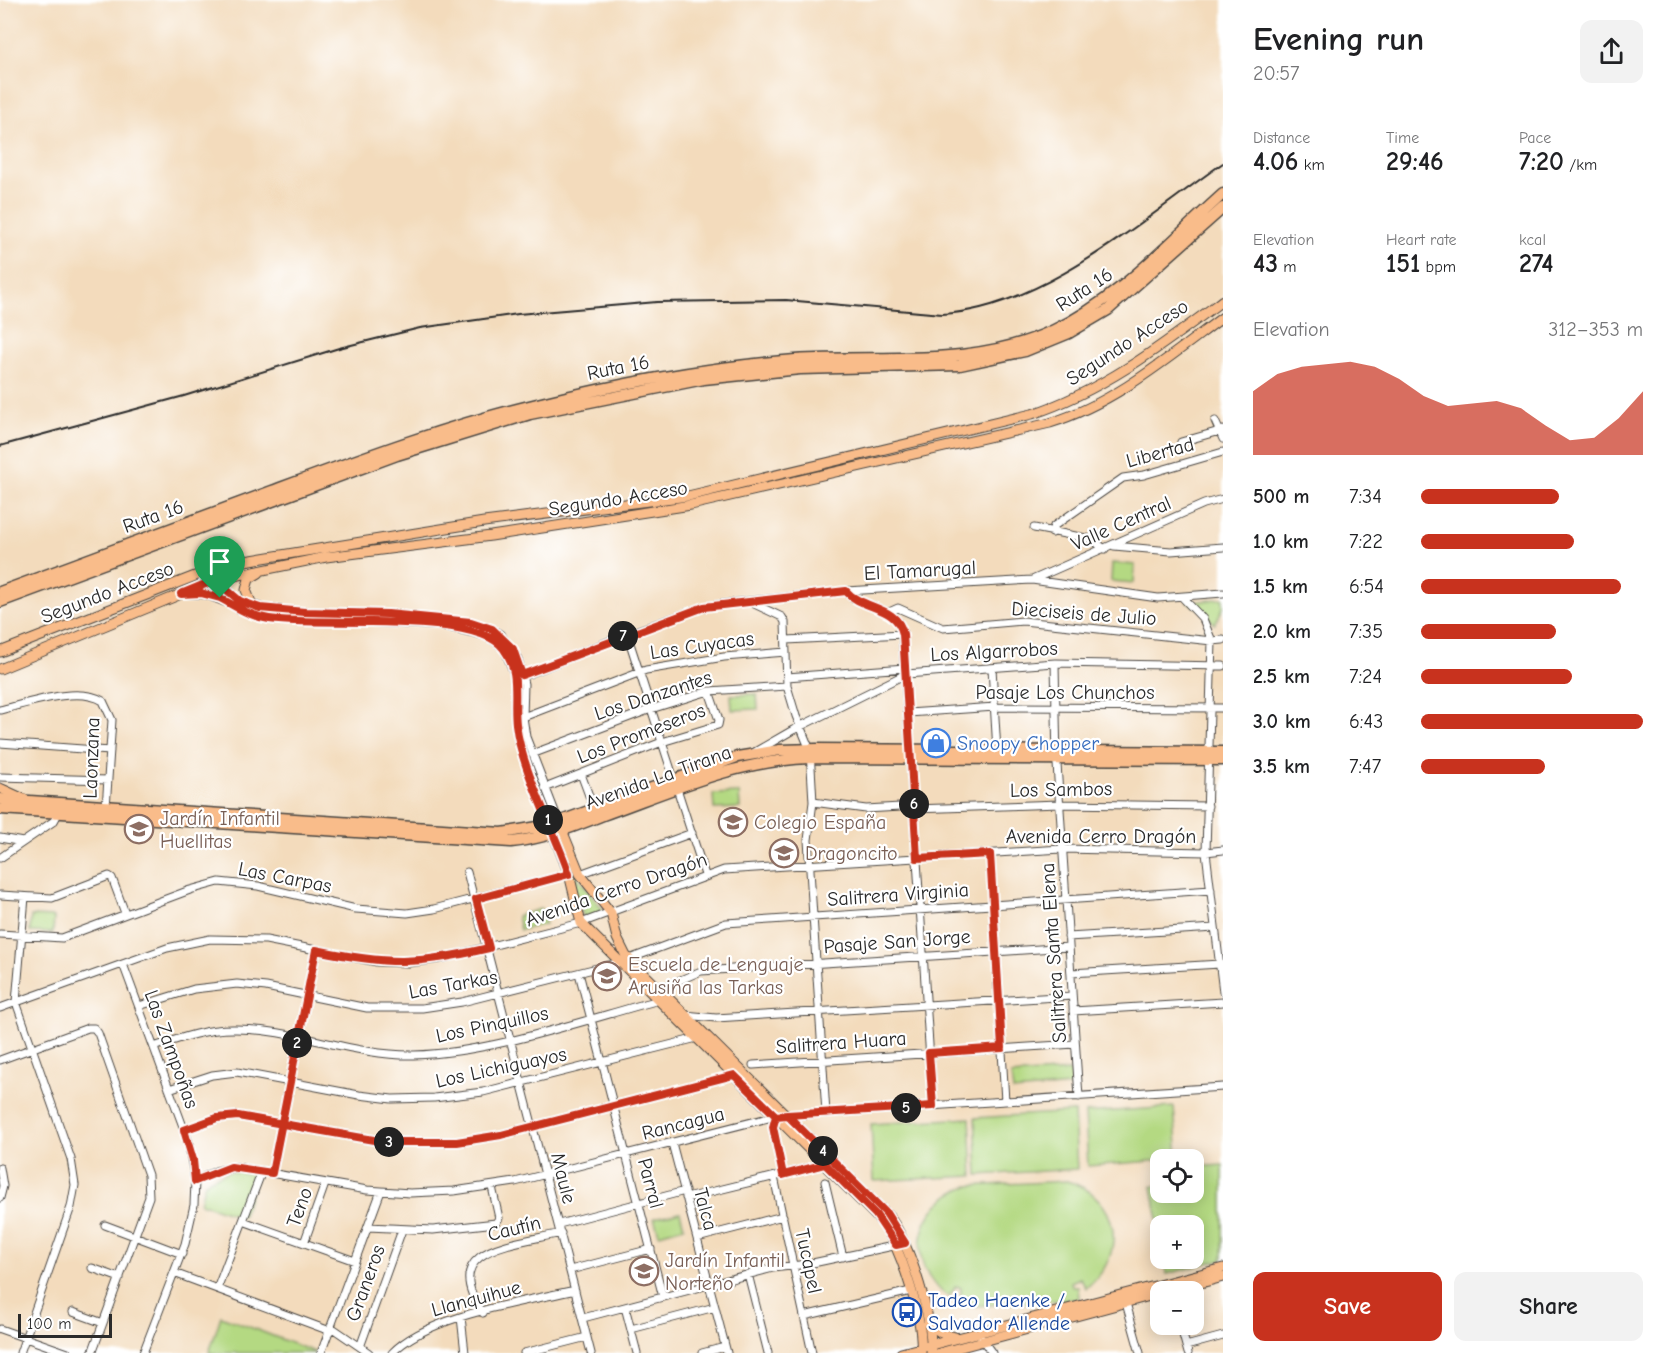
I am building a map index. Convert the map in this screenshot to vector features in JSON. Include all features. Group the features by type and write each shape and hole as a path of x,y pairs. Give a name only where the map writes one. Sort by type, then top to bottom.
{"highway":[{"name":"Ruta 16","path":"0,592 367,456 473,421 538,403 649,379 727,367 800,360 950,357 985,353 1022,342 1068,323 1112,295 1223,194"},
{"name":"Ruta 16","path":"0,602 397,455 541,412 704,379 800,369 960,365 1024,351 1069,333 1108,310 1223,208"},
{"name":"Avenida La Tirana","path":"911,755 997,751 1057,755"},
{"name":"Avenida La Tirana","path":"1209,757 1223,752"},
{"name":"Avenida La Tirana","path":"0,809 60,808 492,832 524,831 556,828 752,754 1057,755 1209,757 1223,760"},
{"name":"Avenida La Tirana","path":"556,828 594,809 676,784 746,765 810,754"},
{"name":"Avenida La Tirana","path":"0,799 29,801 60,808"}],"main road":[{"name":"Segundo Acceso","path":"0,652 204,573 245,561 371,540 696,494 1020,417 1062,403 1100,384 1223,300"},
{"name":"Segundo Acceso","path":"0,669 211,582 289,564 691,505 1050,423 1087,409 1117,393 1223,317"},
{"path":"260,608 252,605 248,598 246,590 249,579 289,564"},
{"path":"181,594 201,593 225,601"},
{"path":"0,788 29,801"},
{"path":"556,828 580,874 611,913 625,961 659,1000 876,1215 900,1244 921,1350"},
{"path":"556,828 581,923 660,990 886,1213 900,1244 928,1323 932,1349"},
{"path":"901,1353 962,1342 1223,1268"},
{"path":"1204,1282 1223,1277"},
{"path":"980,1337 1150,1296"},
{"path":"928,1323 941,1333 962,1342"},
{"path":"939,1353 962,1342"},
{"path":"952,1353 962,1342"}],"street":[{"path":"1181,442 1222,433 1215,422"},
{"name":"Libertad","path":"1052,533 1054,526 1118,481 1223,452"},
{"name":"Valle Central","path":"1032,580 1204,504 1223,499"},
{"path":"1034,528 1091,539 1108,547 1171,551 1223,547"},
{"path":"204,573 225,601 243,613 272,619 444,626 489,637 504,648 525,684 523,717 532,754 545,788 556,828"},
{"name":"El Tamarugal","path":"519,677 627,634 704,607 846,591 1032,580 1142,596 1183,598 1223,593"},
{"path":"211,582 240,601 260,608 305,612 388,614 471,622 492,629 504,638 518,659 519,677 515,710 518,738 556,828"},
{"path":"846,591 856,600 887,613 898,621 903,634 933,1106"},
{"path":"1183,598 1203,619 1212,641 1206,852 1215,928 1220,940 1223,992"},
{"path":"748,602 782,617 787,640 787,686 810,754 813,802 808,833 826,1113"},
{"name":"Dieciseis de Julio","path":"887,613 898,608 943,628 1023,621 1212,641 1223,640"},
{"path":"627,634 705,875"},
{"path":"787,640 903,634"},
{"name":"Las Cuyacas","path":"523,717 640,672 674,664 786,652"},
{"name":"Los Algarrobos","path":"752,754 905,671 1055,663 1223,666"},
{"name":"Salitrera Santa Elena","path":"1055,663 1054,707 1078,1097"},
{"path":"992,668 997,751"},
{"path":"787,676 905,671"},
{"name":"Los Danzantes","path":"532,754 651,709 710,690 787,686"},
{"name":"Los Promeseros","path":"545,788 662,742 718,725 719,720 710,690"},
{"name":"Laonzana","path":"0,710 53,697 97,697 107,705 111,714 105,811"},
{"name":"Pasaje Los Chunchos","path":"908,713 995,707 1223,708"},
{"path":"0,743 110,750"},
{"path":"582,774 594,809"},
{"path":"0,777 108,780"},
{"path":"813,802 866,809 900,807"},
{"name":"Los Sambos","path":"914,809 1060,804 1208,806"},
{"path":"0,858 54,821 60,808"},
{"path":"580,874 692,833"},
{"path":"0,838 23,842"},
{"name":"Avenida Cerro Dragón","path":"0,1008 177,945 220,938 266,940 367,960 397,963 440,959 581,923 705,875 724,870 1062,849 1206,852 1223,850"},
{"path":"990,854 1005,1101"},
{"name":"Maule","path":"467,872 489,948 591,1353"},
{"name":"Las Carpas","path":"0,934 58,939 219,882 244,884 356,909 394,913 420,912 569,874"},
{"path":"0,895 52,898 109,876 112,878 125,914"},
{"name":"Salitrera Virginia","path":"625,961 726,923 1211,890"},
{"path":"20,1353 71,1207 75,1185 71,1159 16,1002 25,897"},
{"path":"1214,913 1223,910"},
{"path":"1068,937 1215,928"},
{"name":"Pasaje San Jorge","path":"660,990 701,971 1069,947"},
{"path":"272,1173 316,950"},
{"name":"Las Tarkas","path":"139,1006 184,992 226,985 258,986 367,1008 401,1010 449,1005 625,961"},
{"name":"Las Zampoñas","path":"123,964 184,1130 193,1160 195,1181 192,1218 182,1254 143,1353"},
{"path":"1071,973 1220,964"},
{"name":"Parral","path":"579,973 663,1297"},
{"path":"685,1015 712,1018 1072,996"},
{"name":"Los Pinquillos","path":"154,1047 193,1034 225,1029 254,1030 363,1051 414,1055 466,1049 512,1039 659,1000"},
{"path":"1073,1011 1223,1002"},
{"path":"0,1060 88,1028 94,1029 98,1033 150,1180 149,1197 92,1353"},
{"name":"Los Lichiguayos","path":"169,1089 204,1077 229,1073 253,1074 359,1095 409,1099 465,1095 697,1038"},
{"name":"Salitrera Huara","path":"753,1065 1075,1044"},
{"path":"184,1130 231,1116 282,1123 352,1137 403,1143 472,1140 734,1075"},
{"name":"Rancagua","path":"195,1181 226,1168 240,1167 326,1184 381,1191 432,1192 492,1187 776,1116 1223,1087"},
{"path":"776,1116 773,1127 783,1175"},
{"name":"Talca","path":"672,1143 726,1350"},
{"name":"Cautín","path":"559,1224 639,1203 774,1177 825,1164"},
{"path":"0,1168 3,1186 0,1198"},
{"path":"217,1289 262,1171"},
{"name":"Tucapel","path":"774,1177 812,1353"},
{"path":"825,1182 843,1257"},
{"name":"Teno","path":"304,1243 326,1184"},
{"path":"368,1227 402,1230 449,1229 496,1223 499,1218 492,1187"},
{"path":"321,1353 381,1191"},
{"path":"697,1238 783,1216"},
{"path":"243,1221 356,1261"},
{"path":"105,1225 182,1254"},
{"name":"Graneros","path":"360,1347 402,1230"},
{"name":"Cautín","path":"483,1312 474,1296 469,1278 471,1265 476,1258 488,1251 561,1233"},
{"path":"583,1318 748,1274 900,1244"},
{"path":"570,1270 651,1249"},
{"path":"92,1268 120,1278"},
{"path":"174,1273 331,1329 369,1353"},
{"path":"748,1274 768,1353"},
{"name":"Llanquihue","path":"392,1353 425,1328 461,1317 575,1290"},
{"path":"804,1316 910,1291"},
{"path":"1126,1303 1140,1353"},
{"path":"625,1307 637,1353"},
{"path":"631,1329 715,1307"},
{"path":"73,1312 103,1323"},
{"path":"461,1317 465,1353"},
{"path":"0,1329 68,1353"},
{"path":"1187,1349 1223,1336"},
{"path":"524,1353 546,1350 587,1337"},
{"path":"980,1337 993,1353"},
{"path":"702,1353 726,1350"}],"green space":[{"path":"1112,563 1135,565 1134,583 1111,581"},
{"path":"1223,598 1223,608 1215,624 1199,608 1188,603"},
{"path":"757,694 758,709 732,710 731,695"},
{"path":"739,793 740,808 714,809 713,794"},
{"path":"561,837 575,874 604,911 584,919 558,839"},
{"path":"541,909 545,924 520,930 517,916"},
{"path":"31,916 54,917 53,933 30,932"},
{"path":"1070,1071 1071,1086 1013,1091 1011,1075"},
{"path":"1174,1107 1177,1149 1150,1149 1150,1161 1088,1166 1085,1113"},
{"path":"1074,1112 1077,1169 978,1175 975,1118"},
{"path":"970,1118 973,1176 874,1181 871,1124"},
{"path":"1223,1165 1223,1259 1204,1264 1204,1215 1157,1215 1155,1203 1204,1203 1204,1166"},
{"path":"228,1171 257,1174 242,1217 200,1203 205,1182"},
{"path":"1067,1181 1085,1189 1098,1199 1108,1213 1112,1228 1113,1244 1109,1259 1100,1275 1086,1288 1080,1278 1071,1282 1072,1286 1078,1286 1079,1299 960,1307 961,1288 956,1286 949,1297 934,1284 925,1269 921,1253 921,1236 936,1206 950,1194 968,1186"},
{"path":"680,1212 684,1227 659,1234 654,1218"},
{"path":"1166,1269 1186,1269 1167,1274"},
{"path":"221,1316 317,1353 209,1353"}],"railway":[{"path":"0,446 184,396 339,348 420,328 518,314 657,302 786,300 942,314 980,308 1017,296 1054,279 1090,258 1223,163"}],"place":[{"name":"Snoopy Chopper","path":"936,743"},
{"name":"Colegio España","path":"733,822"},
{"name":"Jardín Infantil Huellitas","path":"139,829"},
{"name":"Dragoncito","path":"784,853"},
{"name":"Escuela de Lenguaje Arusiña las Tarkas","path":"607,976"},
{"name":"Jardín Infantil Norteño","path":"644,1271"},
{"name":"Tadeo Haenke / Salvador Allende","path":"907,1312"}],"route":[{"path":"220,598 201,593 181,594 215,580 240,601 260,608 305,612 388,614 471,622 492,629 504,638 518,659 522,675 704,607 730,603 846,591 856,600 883,610 895,618 903,634 917,858 990,854 1002,1048 929,1053 933,1106 787,1115 776,1116 773,1127 783,1175 825,1164 869,1207 896,1245 905,1243 886,1213 787,1115 776,1116 734,1075 501,1135 457,1142 385,1142 352,1137 282,1123 245,1116 224,1117 184,1130 193,1160 195,1181 231,1167 245,1167 272,1173 282,1123 290,1081 316,950 376,962 397,963 440,959 489,948 476,899 569,874 518,738 515,710 516,679 509,657 500,644 489,637 444,626 272,619 243,613 220,598"}]}
